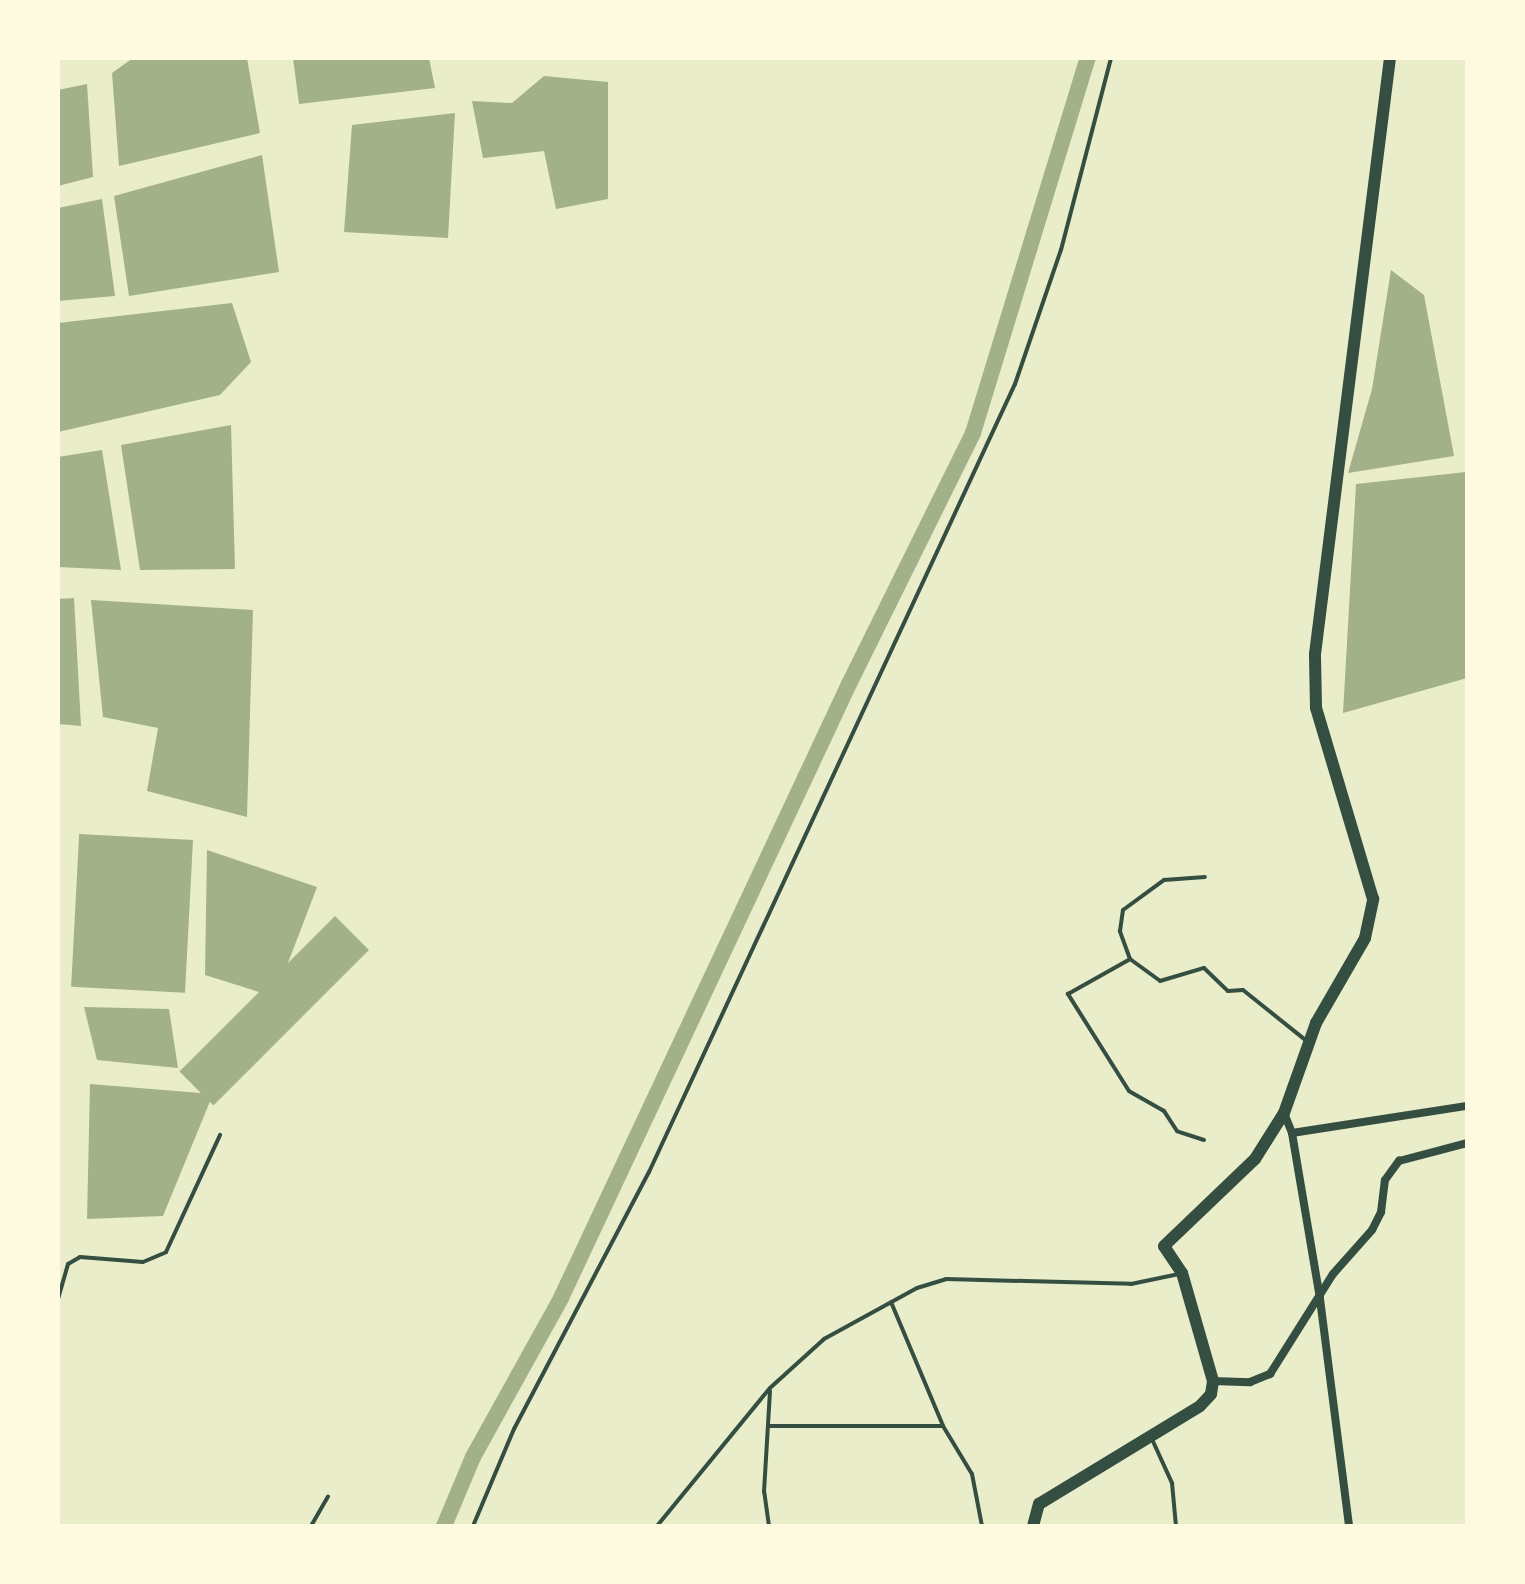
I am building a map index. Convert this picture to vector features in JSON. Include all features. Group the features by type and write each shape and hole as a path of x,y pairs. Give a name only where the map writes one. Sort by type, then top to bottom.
{"main road":[{"path":"1033,1526 1039,1504 1200,1406 1211,1394 1213,1381 1182,1273 1164,1246 1255,1159 1284,1113 1316,1023 1365,938 1373,899 1316,708 1315,654 1390,58"}],"street":[{"path":"1292,1133 1467,1106"},
{"path":"1284,1113 1292,1133 1320,1299 1349,1526"},
{"path":"1213,1381 1250,1382 1270,1374 1333,1274 1372,1230 1381,1212 1385,1180 1399,1161 1467,1143"}],"lane":[{"path":"473,1526 514,1429 649,1172 1009,398 1061,250 1111,58"},
{"path":"1205,877 1164,880 1123,910 1120,931 1130,959 1160,981 1204,968 1228,991 1243,990 1310,1043"},
{"path":"1130,959 1068,994 1129,1091 1164,1111 1177,1131 1204,1140"},
{"path":"58,1299 68,1264 80,1257 143,1262 166,1252 220,1135"},
{"path":"657,1526 770,1388 824,1339 891,1302 946,1279 1131,1284 1182,1273"},
{"path":"891,1302 943,1426 972,1474 982,1526"},
{"path":"769,1526 764,1492 770,1388"},
{"path":"768,1426 943,1426"},
{"path":"1151,1436 1172,1483 1176,1526"},
{"path":"311,1526 328,1496"}],"shaded area":[{"path":"133,58 247,58 260,133 119,166 112,73"},
{"path":"293,58 429,58 435,88 299,104"},
{"path":"544,76 608,82 608,199 556,209 544,151 483,158 472,101 512,103"},
{"path":"87,84 93,177 58,186 58,90"},
{"path":"455,113 448,238 344,232 352,125"},
{"path":"262,155 279,272 129,296 114,196"},
{"path":"102,199 115,296 58,301 58,208"},
{"path":"1391,270 1424,295 1454,456 1348,473 1372,389"},
{"path":"232,303 251,362 220,395 58,432 58,323"},
{"path":"231,425 235,569 140,570 121,445"},
{"path":"102,450 121,570 58,567 58,457"},
{"path":"1466,472 1467,678 1343,713 1356,484"},
{"path":"74,598 81,726 58,724 58,599"},
{"path":"91,600 253,610 247,817 147,791 158,728 103,717"},
{"path":"79,834 193,840 185,993 71,987"},
{"path":"207,850 317,887 275,997 205,975"},
{"path":"335,916 369,950 213,1106 179,1072"},
{"path":"84,1007 169,1009 178,1068 97,1060"},
{"path":"90,1084 213,1094 163,1216 87,1219"}],"waterway":[{"path":"444,1526 473,1457 561,1298 849,684 973,433 1088,58"}]}
